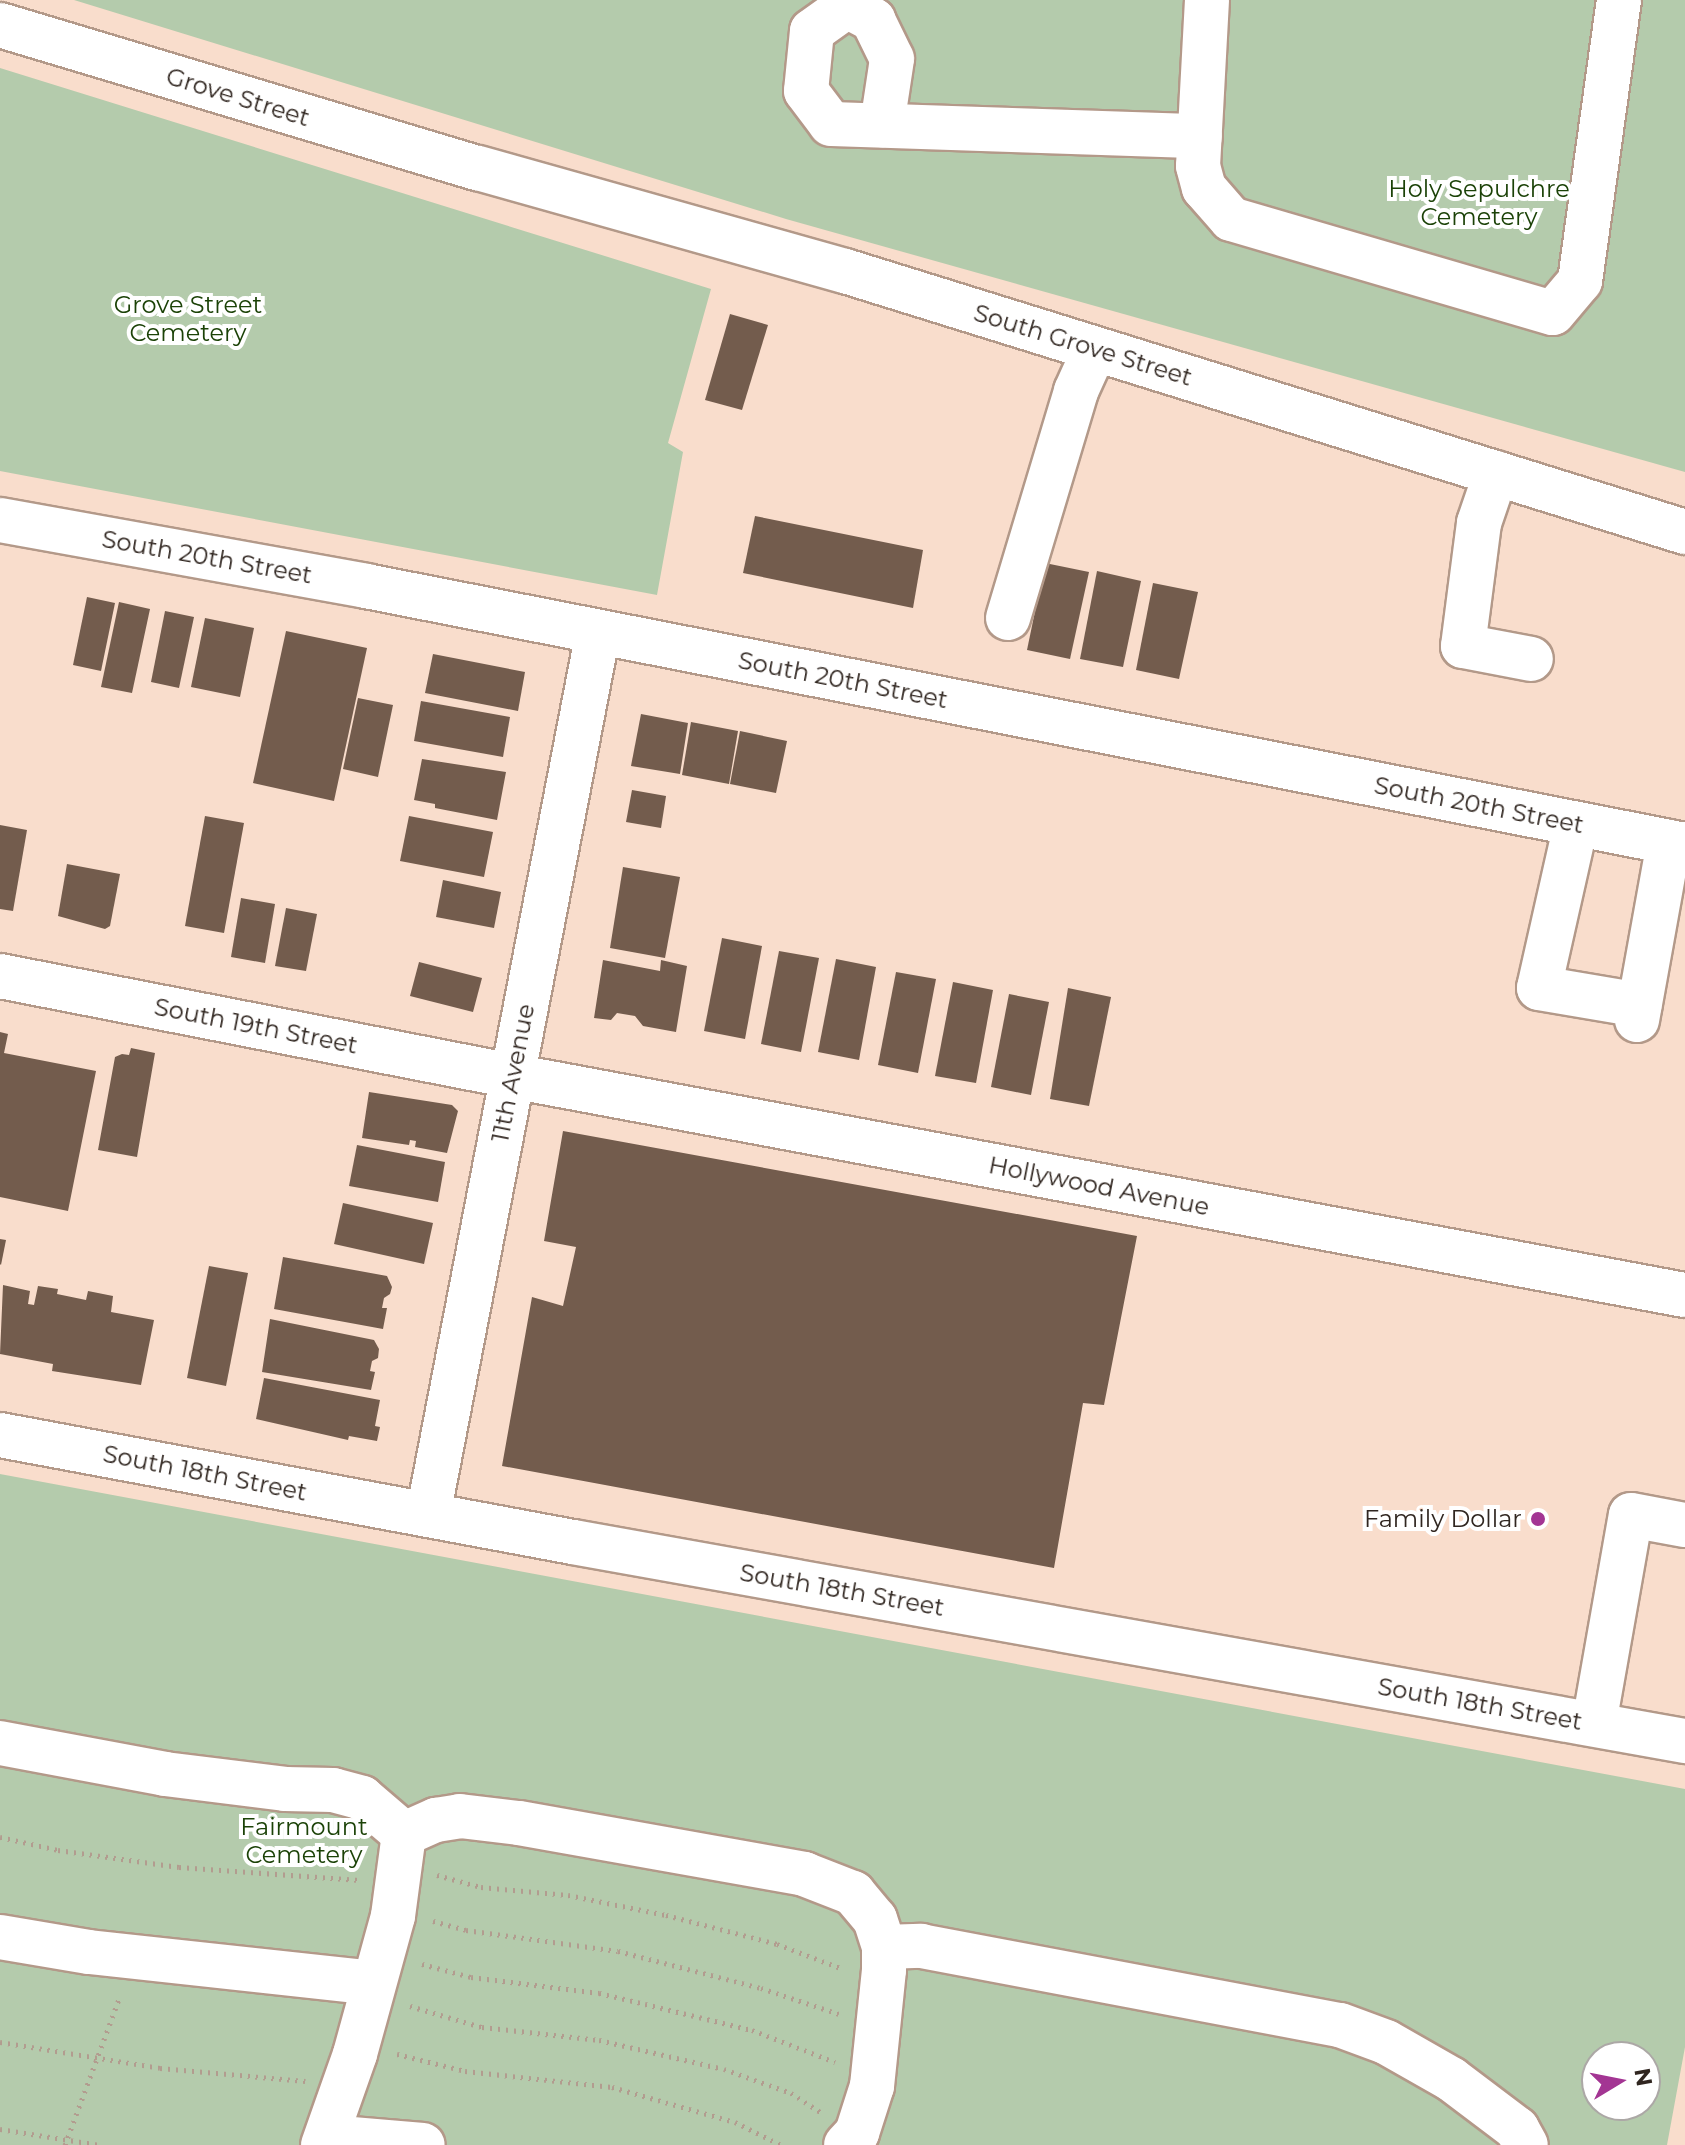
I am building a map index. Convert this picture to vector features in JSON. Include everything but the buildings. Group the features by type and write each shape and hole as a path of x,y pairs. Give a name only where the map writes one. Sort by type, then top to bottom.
{"street":[{"path":"1207,0 1198,166 1204,188 1231,219 1553,313 1580,281 1619,0"},
{"path":"882,125 892,59 873,20 848,3 812,31 806,91 831,124 1200,136"},
{"name":"Grove Street","path":"0,25 478,168"},
{"name":"South Grove Street","path":"478,168 845,271 1685,532"},
{"path":"1008,618 1076,391 1095,349"},
{"path":"1496,473 1479,523 1463,646 1531,659"},
{"name":"South 20th Street","path":"0,520 598,632 1677,844"},
{"name":"11th Avenue","path":"428,1515 598,632"},
{"path":"1576,824 1539,988 1638,1012 1677,844"},
{"name":"South 19th Street","path":"0,976 512,1076"},
{"name":"Hollywood Avenue","path":"512,1076 1685,1295"},
{"name":"South 18th Street","path":"0,1435 1685,1741"},
{"path":"1594,1724 1631,1515 1685,1525"},
{"path":"0,1743 165,1774 285,1789 333,1790 362,1798 404,1834"},
{"path":"404,1834 436,1820 460,1816 519,1823 804,1874 853,1893 875,1919 868,1960 872,2086 857,2133 839,2133"},
{"path":"404,1834 393,1916 389,1994 326,2141 423,2145"},
{"path":"0,1937 389,1994"},
{"path":"868,1960 921,1946 1340,2025 1386,2042 1451,2079 1517,2129 1526,2145"}],"path":[{"path":"0,1837 58,1850 133,1861 263,1875 362,1880"},
{"path":"430,1872 462,1884 568,1895 666,1915 777,1944 868,1960"},
{"path":"420,1915 466,1930 618,1951 761,1988 848,2018"},
{"path":"415,1962 471,1977 599,1993 752,2030 847,2068"},
{"path":"66,2142 122,1991"},
{"path":"389,1994 482,2027 599,2040 724,2069 791,2093 839,2133"},
{"path":"0,2042 96,2059 231,2076 307,2081"},
{"path":"384,2050 465,2071 612,2087 721,2117 781,2145"},
{"path":"0,2129 66,2142 100,2145"}],"green space":[{"name":"Holy Sepulchre Cemetery","path":"74,0 1685,0 1685,472 786,219"},
{"name":"Grove Street Cemetery","path":"0,68 711,289 668,443 683,452 657,595 0,471"},
{"name":"Fairmount Cemetery","path":"0,1474 1685,1789 1685,2047 1667,2145 0,2145"}],"place":[{"name":"Family Dollar","path":"1538,1519"}]}
